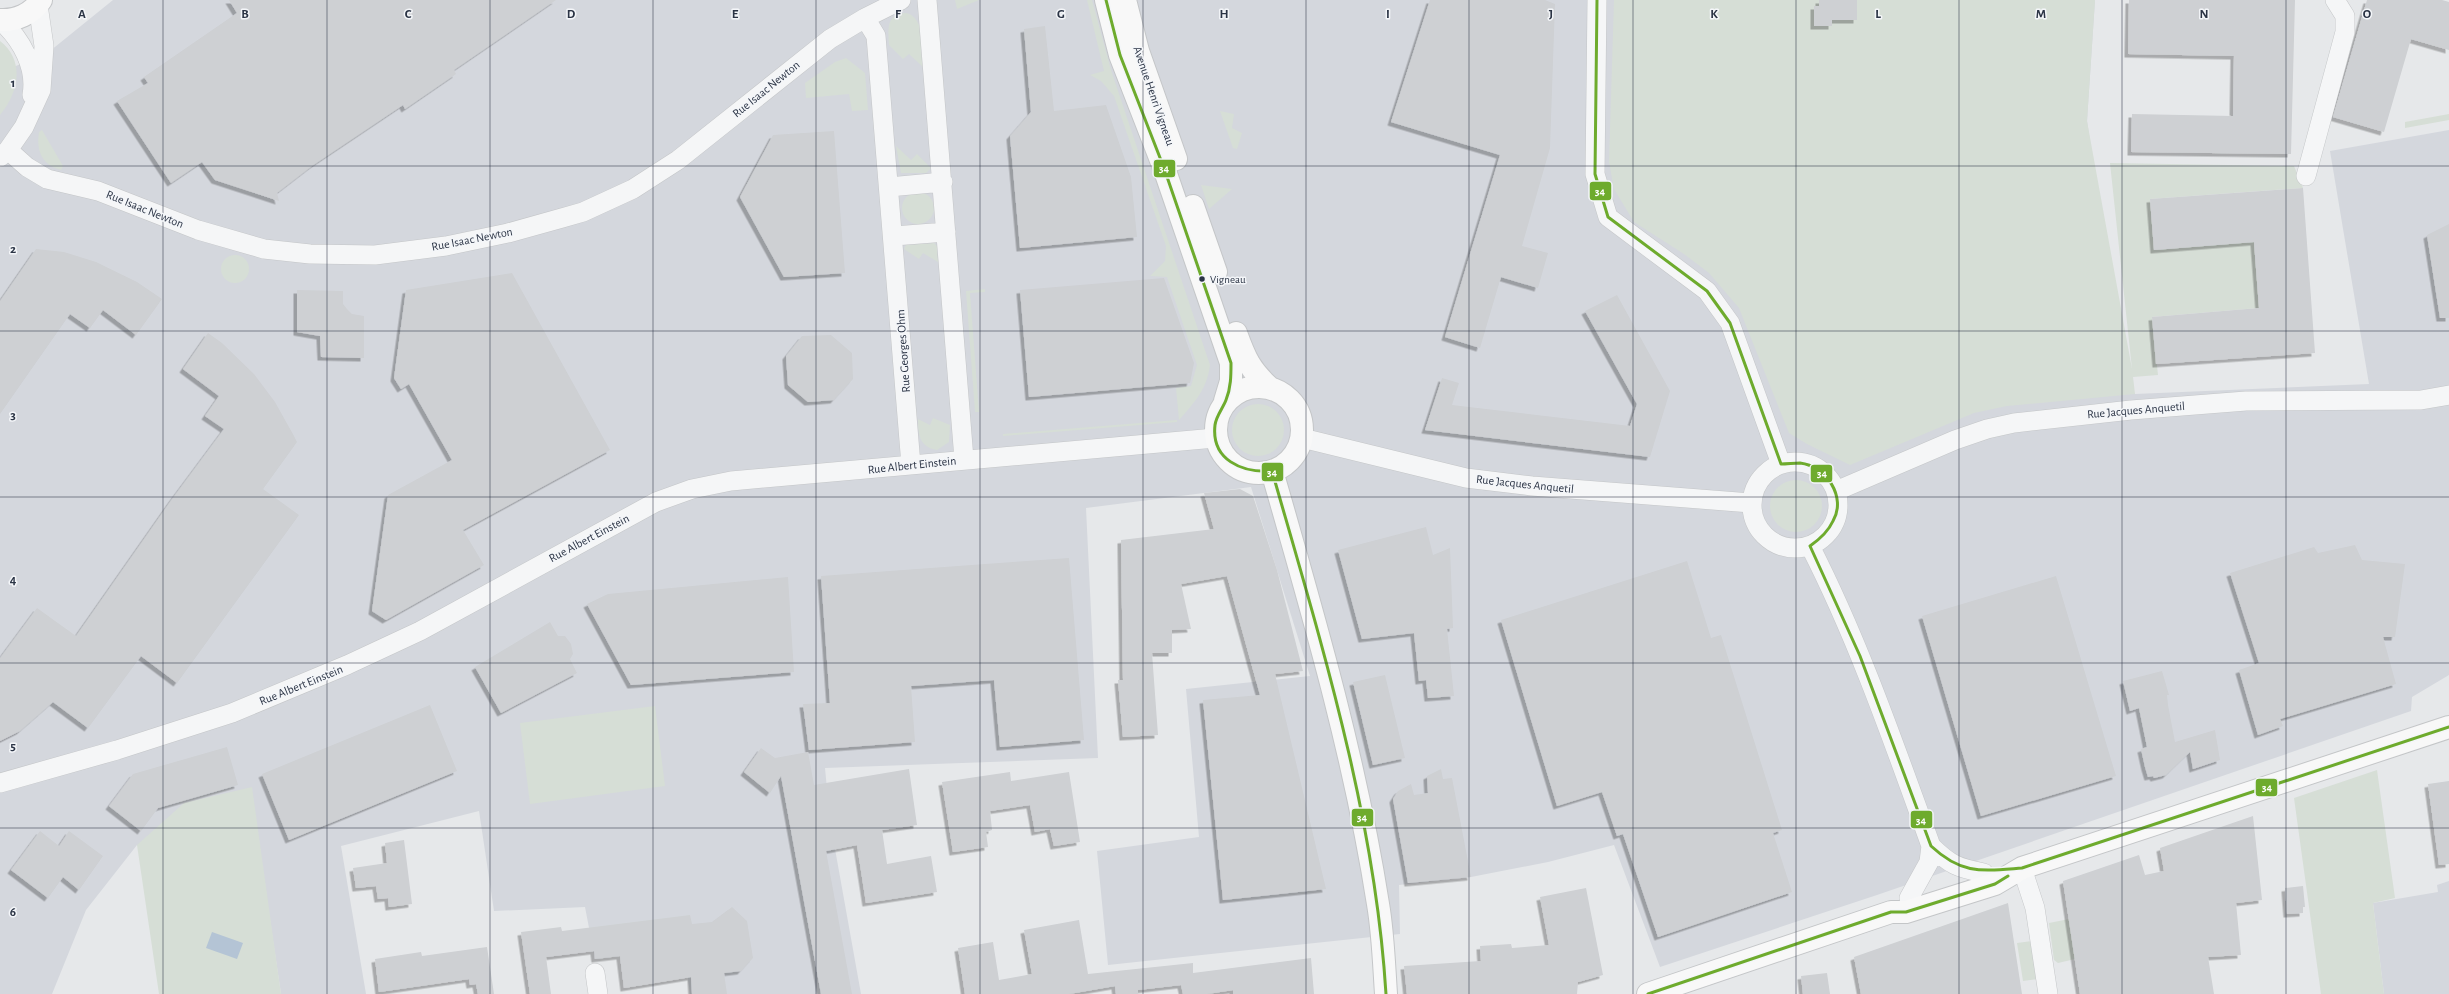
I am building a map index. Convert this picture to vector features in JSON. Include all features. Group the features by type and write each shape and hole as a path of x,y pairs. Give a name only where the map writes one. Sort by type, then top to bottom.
{"street":[{"name":"Rue Isaac Newton","path":"4,154 47,179 98,191 198,230 264,249 310,254 375,255 446,246 508,233 569,216 633,190 678,160 830,39 865,18 901,0"},
{"path":"927,0 943,182 964,459"},
{"name":"Avenue Henri Vigneau","path":"1106,0 1120,55 1164,168 1231,363 1231,381 1225,402"},
{"name":"Avenue Henri Vigneau","path":"1126,0 1138,52 1247,363 1257,376 1270,388 1282,393 1292,402 1302,425 1302,438"},
{"path":"1597,0 1594,174 1608,217 1707,291 1730,323 1781,464"},
{"path":"2306,176 2345,32 2345,16 2336,0"},
{"path":"1,20 15,19 28,14 40,2"},
{"path":"4,154 24,127 41,90 44,46 40,2"},
{"name":"Rue Georges Ohm","path":"865,18 876,36 894,236 911,465"},
{"path":"1,20 13,32 26,55 33,92 28,116"},
{"path":"890,187 943,182"},
{"path":"894,236 946,232"},
{"name":"Avenue Henri Vigneau","path":"1270,388 1246,388 1235,393 1225,402 1218,412 1215,425 1215,438 1220,452 1230,463 1243,471 1258,474 1272,472"},
{"name":"Rue Jacques Anquetil","path":"1836,490 1955,440 1987,429 2014,423 2131,410 2246,401 2421,400 2449,395"},
{"name":"Rue Albert Einstein","path":"0,783 117,750 232,713 347,666 420,631 656,502 692,489 731,481 964,459 1215,438"},
{"path":"1302,438 1292,459 1272,472 1299,558 1366,833 1379,905 1386,994"},
{"name":"Rue Jacques Anquetil","path":"1302,438 1466,478 1532,486 1752,503"},
{"path":"1791,462 1807,463 1821,470 1836,490 1838,506 1836,519 1826,535 1810,546 1794,548 1771,541 1760,531 1754,518 1752,503 1757,484 1767,472 1781,464 1791,462"},
{"path":"1810,546 1827,579 1876,694 1931,846 1948,862 1957,868 1984,873"},
{"path":"1892,912 1902,901 1909,898 1984,873 2022,868 2449,727"},
{"path":"1909,898 1929,862 1931,846"},
{"path":"1648,994 1892,912 1906,912 1995,884 2022,868"},
{"path":"2022,868 2035,908 2048,994"},
{"path":"595,973 598,994"}],"shaded area":[{"path":"113,0 2095,0 2087,121 2126,381 2135,394 2369,384 2330,151 2449,130 2449,675 2412,697 2411,711 1877,895 1660,967 1614,845 1548,862 1471,877 1399,885 1400,934 1108,965 1097,851 1199,837 1186,689 1310,676 1251,487 1086,508 1098,758 825,768 830,821 861,994 690,994 684,948 595,959 585,907 494,911 479,811 341,846 366,994 281,994 261,860 137,845 86,910 52,994 0,994 0,73 50,51"},
{"path":"955,0 979,0 957,9"},
{"path":"1087,0 1092,0 1111,70 1210,365 1203,388 1195,401 1179,420 1176,388 1191,386 1197,365 1167,277 1150,276 1165,261 1166,246 1114,96 1101,81 1090,75 1104,71"},
{"path":"1614,0 2095,0 2087,121 2132,369 2110,163 2294,166 2303,188 2150,199 2154,250 2254,242 2259,308 2152,317 2158,375 2133,377 2135,394 2007,406 1974,413 1850,465 1807,444 1789,433 1739,308 1709,273 1684,254 1634,222 1614,189 1609,162"},
{"path":"906,13 917,21 920,28 922,36 923,67 909,54 903,59 889,45 888,33 892,19 899,14"},
{"path":"0,41 14,58 16,78 15,88 6,107 0,115"},
{"path":"846,58 865,73 868,110 852,111 849,94 806,98 805,83 835,62"},
{"path":"1220,111 1234,114 1232,128 1242,133 1237,149 1233,148"},
{"path":"2449,114 2449,120 2405,128 2405,122"},
{"path":"42,130 63,166 61,170 49,165 42,156 38,145 38,139 39,132"},
{"path":"896,146 911,160 917,154 931,168 926,173 901,173"},
{"path":"1201,185 1232,189 1209,209"},
{"path":"915,192 921,192 930,196 934,208 930,220 921,224 915,224 906,220 902,211 902,205 906,196"},
{"path":"934,243 937,246 938,262 923,253 919,259 904,249 906,245"},
{"path":"235,255 245,259 249,269 245,279 235,283 225,279 221,269 225,259"},
{"path":"985,289 985,292 970,293 979,412 975,412 966,291"},
{"path":"1258,404 1268,406 1276,412 1282,420 1284,430 1282,440 1276,448 1268,454 1258,456 1248,454 1240,448 1234,440 1232,430 1234,420 1240,412 1248,406"},
{"path":"933,418 950,425 949,442 937,450 926,446 923,443 918,430 918,419 930,425"},
{"path":"1177,420 1177,422 1003,436 1003,434"},
{"path":"1796,480 1806,482 1814,488 1820,496 1822,506 1820,516 1814,524 1806,530 1796,532 1786,530 1778,524 1772,516 1770,506 1772,496 1778,488 1786,482"},
{"path":"655,706 665,786 530,804 520,723"},
{"path":"2377,770 2395,898 2373,903 2384,994 2321,994 2294,798"},
{"path":"252,787 281,994 159,994 137,845 184,803"},
{"path":"2449,881 2449,994 2384,994 2373,903 2438,892 2437,885"},
{"path":"2069,919 2075,959 2058,963 2054,960 2049,923"},
{"path":"2032,941 2038,979 2023,981 2017,943"}],"water":[{"path":"212,932 243,943 237,959 206,948"}],"building":[{"path":"229,0 556,0 454,70 456,74 405,109 403,105 312,166 277,193 279,201 215,180 202,162 171,183 117,101 148,83 144,77 237,13"},
{"path":"1430,0 1545,0 1555,4 1550,148 1522,246 1548,253 1538,288 1501,277 1480,348 1445,337 1500,155 1391,122"},
{"path":"1819,0 1857,0 1857,20 1832,20 1832,26 1814,26 1814,6 1819,6"},
{"path":"2129,0 2295,0 2291,154 2131,152 2132,114 2233,116 2234,56 2128,54"},
{"path":"2367,0 2442,0 2449,2 2449,50 2411,39 2384,132 2333,117"},
{"path":"1045,26 1054,111 1106,105 1131,177 1137,237 1020,248 1010,136 1031,112 1024,29"},
{"path":"834,131 845,273 784,277 740,197 773,135"},
{"path":"2303,188 2315,353 2156,364 2152,317 2259,308 2254,242 2154,250 2150,199"},
{"path":"2449,224 2449,318 2440,318 2427,235"},
{"path":"36,249 64,252 96,262 137,282 162,299 136,335 103,310 90,328 70,314 0,414 0,301"},
{"path":"512,273 610,450 463,530 484,565 386,620 372,611 388,495 452,460 409,384 401,389 394,378 406,290"},
{"path":"1164,278 1194,363 1190,383 1029,397 1020,290"},
{"path":"297,290 343,291 343,304 347,309 352,314 364,316 364,358 321,357 320,336 297,332"},
{"path":"1617,295 1670,391 1650,457 1425,430 1442,378 1459,383 1452,405 1630,426 1637,404 1585,311"},
{"path":"208,333 222,343 254,374 275,402 297,442 263,489 299,515 177,683 141,656 88,728 53,702 20,731 0,741 0,658 37,608 76,636 172,499 224,429 205,416 219,396 183,369"},
{"path":"831,335 852,353 853,379 834,400 808,402 788,385 786,356 802,336"},
{"path":"1240,489 1253,496 1277,570 1303,671 1275,674 1326,889 1223,900 1203,700 1260,695 1227,576 1181,584 1191,629 1172,630 1172,653 1152,653 1158,735 1123,737 1118,680 1123,680 1121,540 1214,529 1204,493"},
{"path":"1426,527 1433,555 1450,548 1453,628 1447,629 1454,696 1428,698 1426,680 1419,681 1414,633 1362,639 1338,550"},
{"path":"2355,545 2362,560 2405,564 2395,637 2383,637 2396,684 2280,719 2283,726 2258,735 2239,670 2259,663 2230,573 2314,547 2318,553"},
{"path":"1069,558 1084,740 1000,747 994,680 911,686 915,742 809,750 803,704 830,703 821,576"},
{"path":"1687,561 1711,638 1721,635 1782,830 1773,833 1792,892 1658,937 1623,834 1617,836 1602,792 1557,806 1501,620"},
{"path":"2056,576 2116,776 1981,816 1922,616"},
{"path":"788,577 794,672 631,685 587,604 608,594"},
{"path":"550,622 558,636 565,636 571,644 573,654 570,659 577,673 501,713 475,667"},
{"path":"2162,671 2169,695 2167,695 2168,705 2175,742 2215,730 2220,760 2193,769 2190,752 2166,775 2154,778 2153,776 2148,777 2141,749 2147,747 2139,708 2130,711 2123,681"},
{"path":"1385,675 1405,758 1373,765 1353,682"},
{"path":"430,705 457,771 289,840 262,774"},
{"path":"227,747 238,785 158,808 141,831 109,806 133,774"},
{"path":"761,748 775,758 808,752 814,785 909,769 917,825 882,830 887,864 931,856 937,892 866,903 857,845 826,851 852,994 821,994 781,776 770,793 744,772"},
{"path":"1441,769 1443,779 1452,778 1471,877 1408,883 1393,799 1398,791 1411,784 1414,795 1428,793 1427,776"},
{"path":"1010,772 1011,781 1069,772 1080,842 1054,846 1050,829 1035,832 1030,805 990,811 992,830 986,832 988,847 953,852 942,782"},
{"path":"2449,781 2449,864 2439,865 2428,784"},
{"path":"2253,816 2262,900 2236,903 2241,955 2208,957 2214,994 2080,994 2063,881 2139,855 2145,875 2164,871 2160,848"},
{"path":"40,831 59,846 69,831 103,856 79,890 63,877 48,898 11,870"},
{"path":"404,840 412,904 389,907 388,898 378,899 376,886 356,888 353,868 387,863 385,843"},
{"path":"2303,886 2305,907 2303,907 2303,913 2287,914 2285,888"},
{"path":"1586,888 1603,975 1578,982 1577,994 1407,994 1404,966 1481,961 1480,946 1511,944 1512,948 1549,945 1540,897"},
{"path":"2008,903 2022,994 1861,994 1854,957"},
{"path":"732,907 747,921 753,958 741,971 724,973 727,994 692,994 691,977 624,988 620,956 595,959 594,951 546,957 551,994 530,994 521,932 561,927 562,931 690,915 692,924 712,922"},
{"path":"1079,920 1088,974 1193,963 1193,973 1311,958 1314,994 1233,994 1233,990 1207,994 1183,994 1181,985 1138,990 1138,994 1116,994 1115,986 1069,994 965,994 958,948 993,942 999,980 1032,974 1024,930"},
{"path":"487,947 494,994 478,994 476,984 470,985 469,979 379,992 375,959 421,952 422,956"},
{"path":"1827,973 1830,994 1803,994 1801,976"}],"transit line":[{"name":"34","path":"1106,0 1120,55 1164,168 1231,363 1231,377 1228,395 1215,425 1215,437 1218,447 1223,455 1240,467 1250,470 1272,471 1309,600 1327,664 1358,795 1380,927 1386,994"},
{"name":"34","path":"1597,0 1595,174 1608,217 1707,291 1730,323 1781,464 1800,463 1809,465 1826,476 1832,484 1836,493 1837,512 1826,532 1810,546 1860,656 1931,846 1953,862 1973,869 1995,870 2022,868 2449,727"},
{"name":"34","path":"1648,994 1891,912 1906,912 1995,884 2008,876"}],"place":[{"name":"Vigneau","path":"1202,279"}]}
